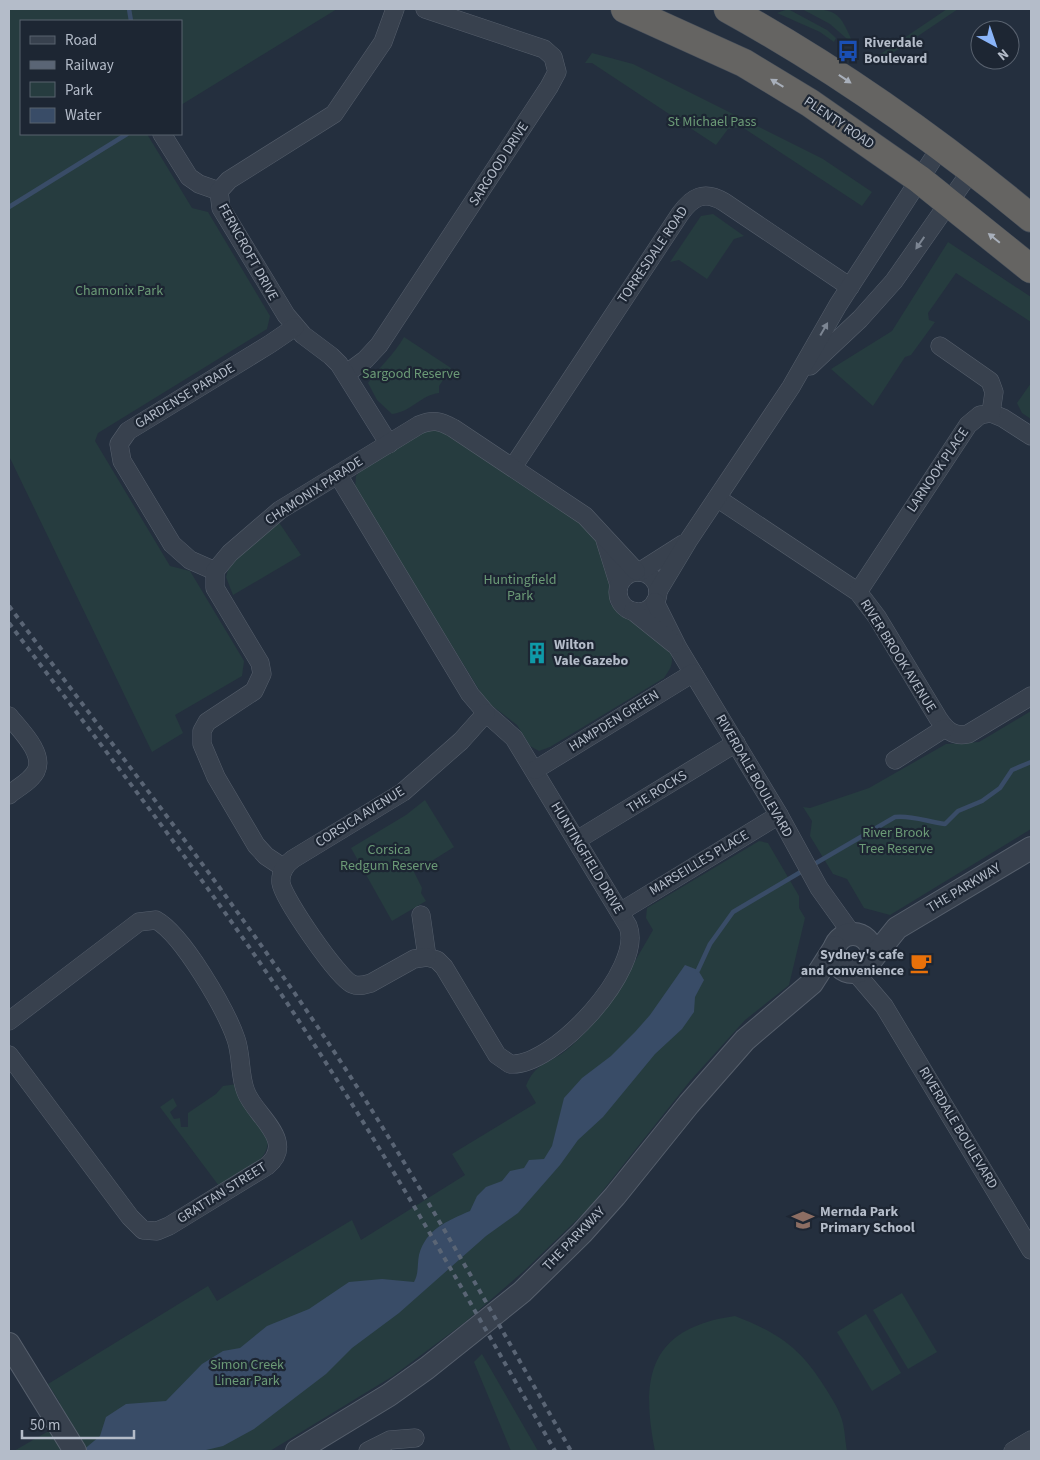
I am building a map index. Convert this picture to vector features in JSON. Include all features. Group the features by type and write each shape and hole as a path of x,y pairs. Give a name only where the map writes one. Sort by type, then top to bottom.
{"highway":[{"name":"PLENTY ROAD","path":"626,9 744,63 810,103 919,179 1031,269"},
{"path":"728,9 778,36 906,122 1031,218"}],"street":[{"name":"FERNCROFT DRIVE","path":"388,444 346,374 331,356 295,327 277,303 221,208 219,191 237,174 334,114 383,42 395,9"},
{"name":"SARGOOD DRIVE","path":"346,374 365,360 379,345 557,72 553,57 544,49 425,9"},
{"path":"163,135 189,177 200,184 219,191"},
{"path":"688,541 669,555 625,576 618,585 617,592 622,604 633,612 646,610 656,596 688,541 790,387 850,287 940,148"},
{"path":"790,387 825,350 860,319 894,282 971,171"},
{"name":"TORRESDALE ROAD","path":"513,468 680,214 696,198 709,195 724,202 850,287"},
{"name":"GARDENSE PARADE","path":"215,571 190,560 172,544 122,461 119,444 128,431 295,327"},
{"path":"940,346 990,381 994,392 991,413 1003,418 1031,436"},
{"name":"LARNOOK PLACE","path":"858,592 968,425 980,415 991,413"},
{"name":"CHAMONIX PARADE","path":"215,571 226,557 270,518 427,421 438,420 585,516 638,571"},
{"name":"HUNTINGFIELD DRIVE","path":"338,475 470,694 486,713 509,732 535,770 631,933 631,941 622,965 606,995 578,1027 550,1049 521,1065 510,1064 500,1058 444,968 433,958 427,957"},
{"name":"RIVER BROOK AVENUE","path":"717,498 858,592 877,617 945,728"},
{"name":"CHAMONIX PARADE","path":"603,535 618,585"},
{"path":"215,571 215,588 260,663 262,674 254,691 207,722 202,731 202,744 216,777 256,845 266,856 284,868 281,882 286,894 316,942 348,982 363,986 382,978 414,959 427,957 422,915"},
{"path":"638,571 650,576 656,596"},
{"name":"RIVERDALE BOULEVARD","path":"656,596 678,648 779,815 794,846 829,904 846,939"},
{"name":"RIVERDALE BOULEVARD","path":"633,612 678,648"},
{"name":"HAMPDEN GREEN","path":"535,770 693,673"},
{"path":"895,760 945,728 958,735 968,734 1031,696"},
{"name":"CORSICA AVENUE","path":"284,868 292,859 403,792 461,741 486,713"},
{"path":"9,716 35,752 38,764 32,776 9,795"},
{"name":"THE ROCKS","path":"577,840 736,743"},
{"name":"MARSEILLES PLACE","path":"620,912 779,815"},
{"name":"THE PARKWAY","path":"812,983 861,967 897,928 1031,848"},
{"name":"GRATTAN STREET","path":"9,1021 138,922 156,920 171,933 215,995 236,1039 246,1094 273,1131 278,1141 277,1155 267,1166 169,1226 157,1231 144,1230 130,1218 9,1055"},
{"name":"THE PARKWAY","path":"297,1451 412,1378 471,1335 522,1292 582,1233 616,1196 717,1070 752,1034 812,983 846,939 897,928"},
{"path":"846,939 869,942 873,953 861,967 838,964 834,953 846,939"},
{"name":"RIVERDALE BOULEVARD","path":"861,967 1031,1250"},
{"path":"9,1344 75,1451"},
{"path":"368,1451 390,1440 414,1438"},
{"path":"1013,1451 1031,1440"}],"green space":[{"name":"Chamonix Park","path":"9,9 337,9 182,104 182,20 20,20 20,135 148,135 192,208 208,212 270,316 267,329 98,433 95,441 170,566 190,571 244,661 242,676 175,715 183,733 152,752 9,456"},
{"path":"788,9 827,30 836,38 834,42 820,32 777,13"},
{"path":"802,9 824,10 836,15 845,25 854,45 830,24"},
{"path":"947,9 958,9 881,61 876,57"},
{"name":"St Michael Pass","path":"592,53 633,64 823,159 872,192 862,206 742,127 728,129 716,145 592,63 585,63"},
{"path":"713,214 744,236 734,239 707,279 679,260 670,262 701,216"},
{"path":"948,242 1031,297 1031,322 956,273 928,313 929,320 935,322 911,355 905,357 873,406 831,369 892,331"},
{"name":"Sargood Reserve","path":"404,337 451,368 439,386 439,393 427,397 399,413 392,414 377,400 368,383 396,350"},
{"path":"1031,383 1031,419 1022,413 1017,403"},
{"name":"Huntingfield Park","path":"428,430 439,430 573,516 596,539 610,576 610,604 670,649 672,664 664,678 550,747 539,751 530,746 517,725 486,701 355,488 356,476 365,466"},
{"path":"278,521 301,555 233,595 226,577 230,563"},
{"name":"River Brook Tree Reserve","path":"1031,711 1031,829 890,915 864,908 847,879 833,874 810,836 812,821 803,807 810,808 869,788 946,744 979,742"},
{"name":"Corsica Redgum Reserve","path":"425,800 454,847 414,872 422,888 421,893 426,901 392,921 351,848 406,815"},
{"name":"Simon Creek Linear Park","path":"759,841 768,843 799,896 799,908 805,918 789,985 745,1020 690,1081 589,1208 525,1270 464,1323 393,1376 270,1451 83,1450 60,1411 60,1403 48,1384 208,1286 217,1301 352,1220 361,1240 465,1175 452,1154 536,1103 526,1086 530,1078 538,1068 568,1049 582,1036 605,1008 653,930 646,918 647,908"},
{"path":"237,1084 268,1140 267,1149 257,1163 219,1186 160,1107 173,1098 177,1106 170,1112 174,1119 180,1118 181,1127 188,1127 188,1113 216,1094 223,1086"},
{"path":"902,1293 937,1352 908,1369 873,1310"},
{"path":"866,1314 901,1373 872,1391 837,1332"},
{"path":"735,1316 777,1336 798,1352 817,1375 839,1412 843,1424 847,1451 655,1451 649,1400 651,1378 658,1360 668,1344 685,1332 707,1322"},
{"path":"482,1354 538,1451 511,1451 474,1362"},
{"path":"52,1429 65,1451 14,1451"}],"water":[{"path":"685,965 698,970 704,980 695,997 694,1012 682,1029 655,1054 603,1117 578,1140 560,1165 518,1213 486,1236 399,1313 352,1348 326,1374 254,1429 223,1446 202,1451 82,1451 100,1436 106,1417 126,1404 166,1401 202,1364 223,1351 240,1348 267,1326 309,1309 349,1282 382,1279 414,1282 422,1246 432,1232 446,1222 470,1211 477,1196 486,1187 502,1181 510,1171 524,1168 529,1160 544,1159 552,1146 564,1098 582,1078 611,1056 635,1032 650,1015"}],"waterway":[{"path":"129,9 131,20"},
{"path":"9,207 125,135"},
{"path":"811,866 895,817 914,818 945,824 958,811 982,801 1000,788 1012,770 1031,762"},
{"path":"698,970 710,944 733,912 804,870"}],"railway":[{"path":"9,606 204,866 280,972 351,1077 479,1290 571,1451"},
{"path":"9,623 200,878 237,929 308,1035 404,1189 555,1451"}],"place":[{"name":"Riverdale Boulevard","path":"848,51"},
{"name":"Wilton Vale Gazebo","path":"537,653"},
{"name":"Sydney's cafe and convenience","path":"921,963"},
{"name":"Mernda Park Primary School","path":"803,1220"}]}
